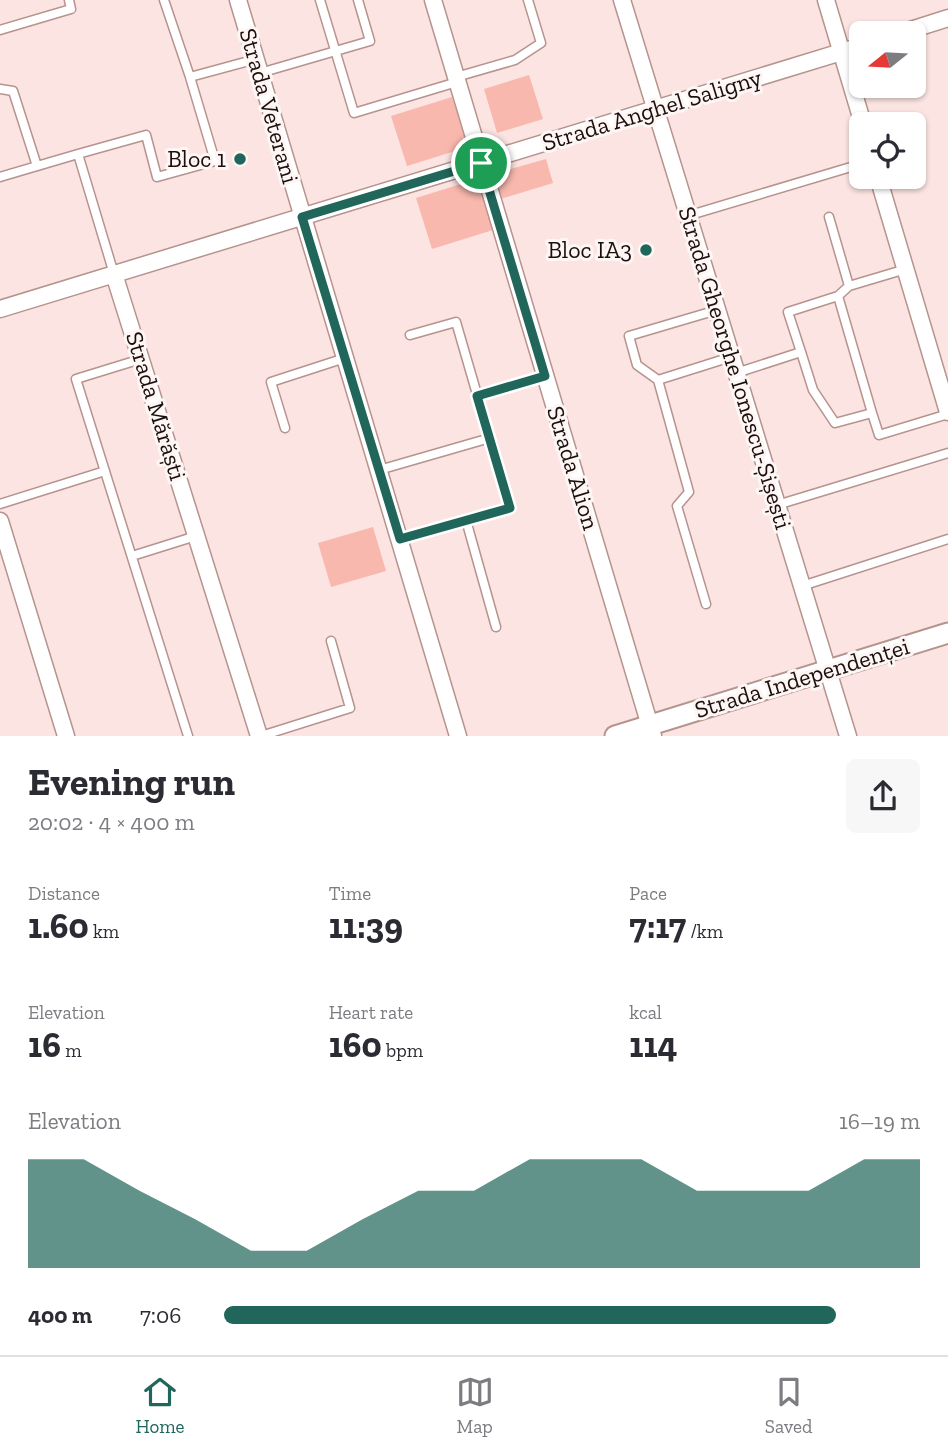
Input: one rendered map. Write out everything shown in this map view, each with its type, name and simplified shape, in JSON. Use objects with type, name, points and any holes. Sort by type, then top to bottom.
[{"type":"street","name":"Strada Veterani","points":[[238,0],[458,736]]},
{"type":"street","name":"Strada Alion","points":[[433,0],[651,730]]},
{"type":"street","name":"Strada Gheorghe Ionescu-Șișești","points":[[622,0],[848,736]]},
{"type":"street","points":[[826,0],[860,112]]},
{"type":"street","points":[[926,26],[948,19]]},
{"type":"street","name":"Strada Anghel Saligny","points":[[0,309],[849,50]]},
{"type":"street","points":[[882,189],[948,413]]},
{"type":"street","name":"Strada Mărăști","points":[[114,274],[260,736]]},
{"type":"street","points":[[0,521],[66,736]]},
{"type":"street","name":"Strada Independenței","points":[[615,736],[651,730],[948,633]]},
{"type":"lane","points":[[0,30],[71,9],[69,0]]},
{"type":"lane","points":[[0,177],[146,135],[158,177],[215,161],[164,0]]},
{"type":"lane","points":[[320,0],[354,113],[515,60],[541,43],[528,0]]},
{"type":"lane","points":[[190,77],[335,51],[370,41],[358,0]]},
{"type":"lane","points":[[0,89],[13,91],[37,166]]},
{"type":"lane","name":"Strada Mărăști","points":[[78,154],[114,274]]},
{"type":"lane","points":[[687,216],[849,168]]},
{"type":"lane","points":[[829,218],[849,286]]},
{"type":"lane","points":[[872,413],[835,423],[813,390],[788,312],[838,296],[849,286],[906,269]]},
{"type":"lane","points":[[838,296],[879,435],[948,413]]},
{"type":"lane","points":[[706,604],[677,506],[690,492],[658,380],[637,365],[629,337],[717,310]]},
{"type":"lane","points":[[400,539],[510,508],[456,322],[410,335]]},
{"type":"lane","points":[[658,380],[801,352]]},
{"type":"lane","points":[[285,428],[271,382],[345,358]]},
{"type":"lane","points":[[141,359],[76,379],[188,736]]},
{"type":"lane","points":[[477,396],[545,376]]},
{"type":"lane","points":[[379,470],[490,439]]},
{"type":"lane","points":[[777,505],[948,453]]},
{"type":"lane","points":[[0,504],[105,471]]},
{"type":"lane","points":[[466,520],[496,627]]},
{"type":"lane","points":[[132,556],[197,536]]},
{"type":"lane","points":[[802,586],[948,539]]},
{"type":"lane","points":[[260,736],[350,708],[331,641]]},
{"type":"shaded area","points":[[529,75],[543,119],[497,133],[484,89]]},
{"type":"shaded area","points":[[452,97],[468,147],[407,166],[391,116]]},
{"type":"shaded area","points":[[546,159],[553,183],[497,200],[490,175]]},
{"type":"shaded area","points":[[477,179],[493,230],[432,249],[416,198]]},
{"type":"shaded area","points":[[373,527],[386,571],[331,587],[318,543]]},
{"type":"place","name":"Bloc 1","points":[[240,159]]},
{"type":"place","name":"Bloc IA3","points":[[646,250]]},
{"type":"route","points":[[481,163],[545,376],[477,396],[510,508],[400,539],[302,217],[481,163]]}]
